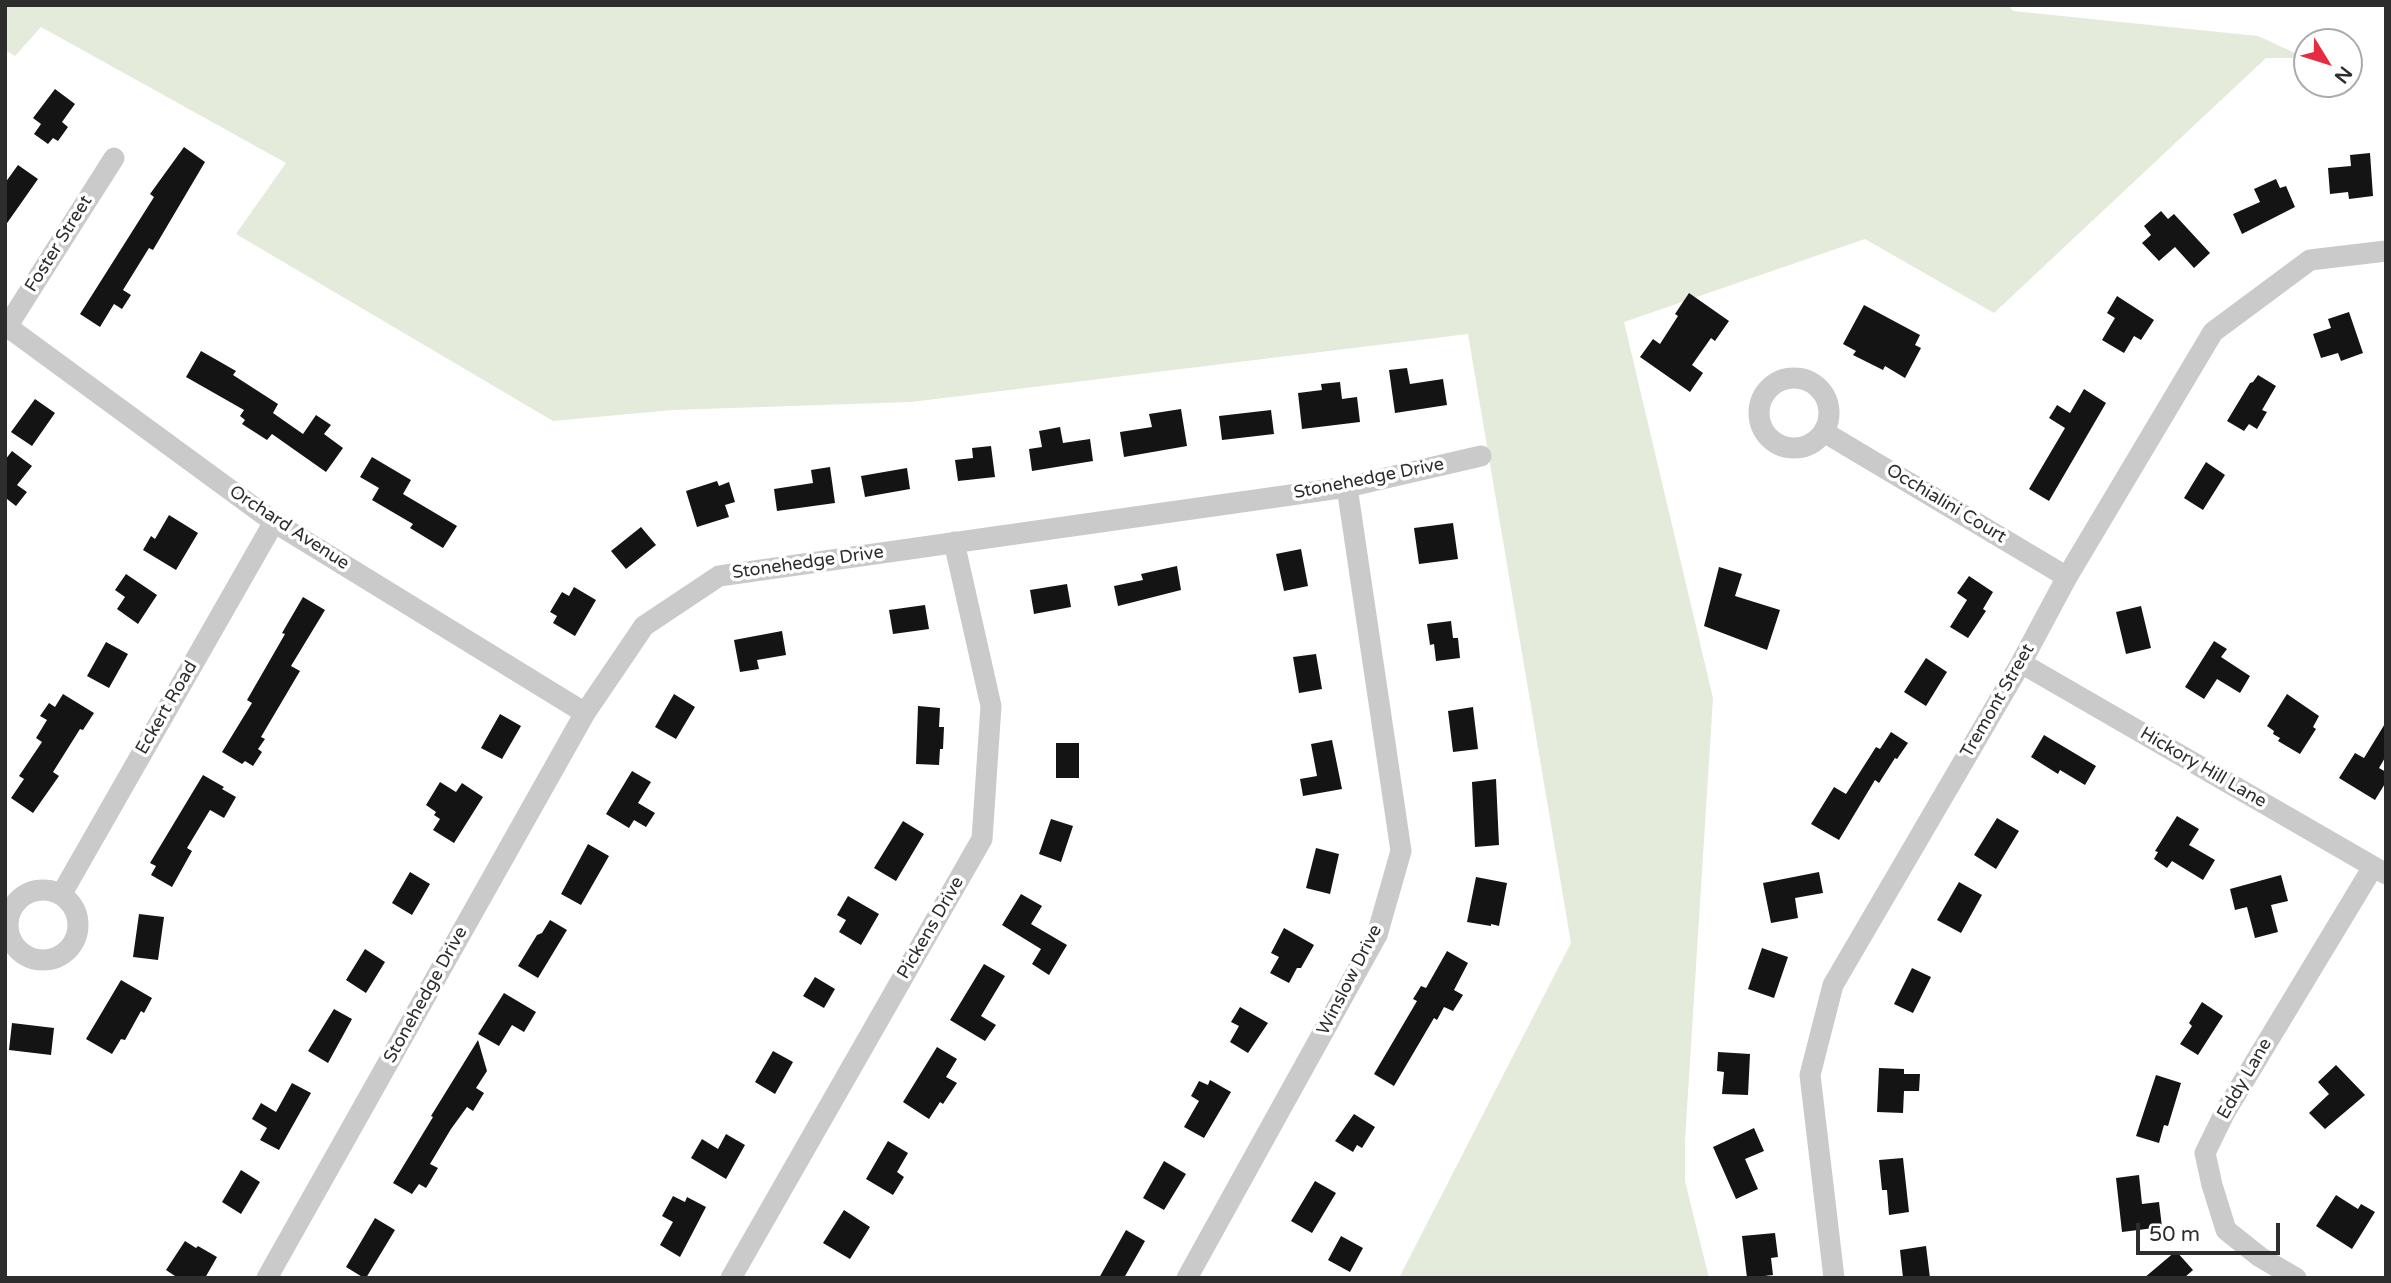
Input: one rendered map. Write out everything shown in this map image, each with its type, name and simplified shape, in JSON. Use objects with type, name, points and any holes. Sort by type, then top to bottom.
[{"type":"street","name":"Foster Street","points":[[6,327],[114,158]]},
{"type":"street","name":"Tremont Street","points":[[1835,1278],[1810,1075],[1833,985],[2021,663],[2067,577],[2213,332],[2310,260],[2386,251]]},
{"type":"street","name":"Orchard Avenue","points":[[6,327],[274,522],[585,713]]},
{"type":"street","name":"Occhialini Court","points":[[1824,432],[2067,577]]},
{"type":"street","name":"Stonehedge Drive","points":[[267,1278],[585,713],[644,626],[719,576],[1348,487],[1481,456]]},
{"type":"street","name":"Winslow Drive","points":[[1187,1278],[1377,934],[1401,851],[1348,487]]},
{"type":"street","name":"Eckert Road","points":[[61,895],[274,522]]},
{"type":"street","name":"Pickens Drive","points":[[731,1278],[982,839],[991,706],[954,542]]},
{"type":"street","name":"Hickory Hill Lane","points":[[2021,663],[2379,870]]},
{"type":"street","name":"Eddy Lane","points":[[2295,1278],[2260,1257],[2226,1230],[2205,1153],[2225,1112],[2379,870]]},
{"type":"green space","points":[[5,5],[2008,5],[2013,11],[2258,36],[2293,52],[2293,58],[2266,58],[1994,313],[1865,239],[1624,322],[1713,698],[1685,1140],[1685,1181],[1709,1278],[1399,1278],[1571,943],[1468,334],[911,402],[673,410],[553,421],[236,234],[286,163],[41,27],[15,56],[5,50]]},
{"type":"building","points":[[55,89],[75,104],[62,122],[68,127],[58,141],[53,138],[48,144],[34,134],[41,124],[33,118]]},
{"type":"building","points":[[184,147],[205,162],[153,250],[149,248],[123,290],[131,295],[122,309],[114,304],[100,327],[80,314],[154,197],[150,194]]},
{"type":"building","points":[[2370,153],[2373,196],[2349,199],[2348,192],[2330,194],[2328,168],[2351,166],[2350,155]]},
{"type":"building","points":[[18,165],[38,179],[5,226],[5,183]]},
{"type":"building","points":[[2276,179],[2280,188],[2286,186],[2295,207],[2242,234],[2233,214],[2260,202],[2254,189]]},
{"type":"building","points":[[2161,211],[2168,219],[2174,214],[2210,253],[2194,268],[2175,247],[2159,261],[2142,243],[2151,235],[2144,226]]},
{"type":"building","points":[[1689,293],[1729,321],[1715,341],[1711,338],[1692,365],[1703,373],[1690,392],[1640,357],[1653,339],[1660,344]]},
{"type":"building","points":[[2117,296],[2154,320],[2141,340],[2134,336],[2124,353],[2102,340],[2115,318],[2107,313]]},
{"type":"building","points":[[1864,305],[1920,335],[1915,345],[1921,348],[1905,378],[1885,366],[1883,370],[1853,355],[1856,351],[1843,344]]},
{"type":"building","points":[[2349,312],[2363,353],[2341,361],[2338,353],[2321,358],[2313,334],[2331,328],[2328,319]]},
{"type":"building","points":[[201,351],[236,371],[233,375],[278,404],[273,413],[303,434],[316,415],[331,425],[324,434],[343,448],[326,472],[272,434],[267,440],[242,424],[245,420],[240,416],[244,410],[186,377]]},
{"type":"building","points":[[1407,368],[1410,384],[1443,379],[1447,405],[1395,413],[1389,370]]},
{"type":"building","points":[[2258,375],[2276,386],[2262,410],[2267,412],[2257,429],[2249,424],[2244,431],[2227,421],[2250,383]]},
{"type":"building","points":[[1340,382],[1342,399],[1357,397],[1360,422],[1302,429],[1298,393],[1322,390],[1321,384]]},
{"type":"building","points":[[2084,389],[2106,403],[2049,501],[2029,489],[2065,428],[2049,418],[2057,405],[2070,413]]},
{"type":"building","points":[[35,399],[55,413],[32,446],[11,432]]},
{"type":"building","points":[[1181,409],[1187,446],[1124,457],[1120,432],[1152,427],[1149,414]]},
{"type":"building","points":[[1271,410],[1274,434],[1222,440],[1219,416]]},
{"type":"building","points":[[1060,427],[1063,443],[1090,439],[1093,461],[1032,471],[1029,449],[1042,447],[1039,431]]},
{"type":"building","points":[[991,446],[995,477],[958,481],[955,460],[973,458],[972,448]]},
{"type":"building","points":[[12,451],[32,466],[17,485],[27,492],[16,506],[7,499],[5,501],[5,460]]},
{"type":"building","points":[[372,457],[411,480],[403,494],[457,526],[443,548],[410,528],[413,524],[372,500],[379,488],[360,477]]},
{"type":"building","points":[[2206,462],[2225,475],[2203,510],[2184,498]]},
{"type":"building","points":[[830,467],[835,503],[777,511],[774,489],[813,483],[811,470]]},
{"type":"building","points":[[907,468],[910,489],[865,497],[861,476]]},
{"type":"building","points":[[717,481],[719,486],[729,482],[735,502],[725,505],[729,517],[697,527],[686,491]]},
{"type":"building","points":[[169,515],[198,533],[176,570],[143,550],[151,536],[155,539]]},
{"type":"building","points":[[1453,523],[1458,559],[1419,564],[1414,528]]},
{"type":"building","points":[[641,527],[656,545],[626,569],[611,551]]},
{"type":"building","points":[[1301,549],[1308,586],[1284,591],[1276,554]]},
{"type":"building","points":[[1177,566],[1181,590],[1118,606],[1114,586],[1143,580],[1141,574]]},
{"type":"building","points":[[1719,567],[1742,574],[1735,596],[1780,610],[1767,650],[1704,626]]},
{"type":"building","points":[[126,574],[157,595],[138,624],[117,609],[125,597],[115,590]]},
{"type":"building","points":[[1969,576],[1993,592],[1983,609],[1986,611],[1968,638],[1950,627],[1967,600],[1957,593]]},
{"type":"building","points":[[1067,584],[1071,607],[1034,614],[1030,590]]},
{"type":"building","points":[[574,587],[596,600],[575,636],[553,623],[557,616],[550,612],[562,592],[569,596]]},
{"type":"building","points":[[303,597],[325,610],[291,666],[300,671],[261,737],[265,739],[258,749],[262,752],[253,766],[245,761],[242,764],[222,752],[252,703],[247,700]]},
{"type":"building","points":[[925,605],[929,629],[893,634],[889,610]]},
{"type":"building","points":[[2141,606],[2151,648],[2126,654],[2116,612]]},
{"type":"building","points":[[1451,621],[1453,638],[1458,638],[1460,658],[1436,661],[1427,624]]},
{"type":"building","points":[[782,631],[786,655],[757,660],[759,669],[740,672],[734,640]]},
{"type":"building","points":[[2214,641],[2227,649],[2221,657],[2250,676],[2240,693],[2217,679],[2204,699],[2185,687]]},
{"type":"building","points":[[106,642],[128,654],[109,688],[87,676]]},
{"type":"building","points":[[1316,654],[1322,689],[1299,693],[1293,657]]},
{"type":"building","points":[[1926,658],[1947,672],[1926,706],[1904,692]]},
{"type":"building","points":[[63,694],[94,713],[83,730],[80,729],[53,772],[59,776],[33,813],[11,798],[24,779],[19,776],[42,742],[36,738],[47,720],[40,716],[49,703],[55,707]]},
{"type":"building","points":[[674,694],[695,707],[676,739],[655,727]]},
{"type":"building","points":[[2287,694],[2319,716],[2313,727],[2316,729],[2300,754],[2278,741],[2280,738],[2267,726]]},
{"type":"building","points":[[918,706],[940,708],[939,727],[944,727],[939,765],[916,764]]},
{"type":"building","points":[[1473,707],[1478,749],[1453,752],[1448,711]]},
{"type":"building","points":[[500,714],[521,726],[502,759],[481,748]]},
{"type":"building","points":[[2386,722],[2386,756],[2379,768],[2386,772],[2386,782],[2375,800],[2339,778],[2355,753],[2364,758]]},
{"type":"building","points":[[1891,732],[1908,743],[1879,783],[1875,780],[1839,840],[1811,824],[1834,787],[1846,794],[1876,747],[1880,749]]},
{"type":"building","points":[[2044,735],[2096,766],[2085,785],[2060,770],[2058,774],[2031,757]]},
{"type":"building","points":[[1332,740],[1342,789],[1303,796],[1300,779],[1317,776],[1311,744]]},
{"type":"building","points":[[1056,743],[1079,743],[1079,778],[1056,778]]},
{"type":"building","points":[[632,771],[651,782],[638,803],[655,813],[646,827],[634,820],[629,828],[606,814]]},
{"type":"building","points":[[203,775],[236,797],[224,818],[210,810],[187,848],[192,851],[172,887],[151,875],[156,866],[150,863]]},
{"type":"building","points":[[1496,779],[1499,845],[1475,847],[1472,782]]},
{"type":"building","points":[[440,782],[456,792],[462,783],[483,797],[454,843],[433,830],[440,819],[434,815],[436,812],[426,805]]},
{"type":"building","points":[[2177,816],[2199,829],[2189,845],[2215,860],[2203,880],[2172,861],[2167,868],[2154,859],[2158,852],[2155,851]]},
{"type":"building","points":[[1997,818],[2019,831],[1996,869],[1974,855]]},
{"type":"building","points":[[1051,819],[1073,826],[1061,862],[1039,854]]},
{"type":"building","points":[[903,821],[924,834],[896,881],[874,868]]},
{"type":"building","points":[[588,844],[609,856],[581,905],[561,894]]},
{"type":"building","points":[[1316,848],[1339,854],[1330,894],[1306,888]]},
{"type":"building","points":[[410,872],[430,884],[412,915],[392,903]]},
{"type":"building","points":[[1819,872],[1823,893],[1795,898],[1798,918],[1771,923],[1763,883]]},
{"type":"building","points":[[2281,875],[2288,901],[2271,905],[2278,932],[2255,938],[2247,907],[2235,910],[2230,889]]},
{"type":"building","points":[[1476,877],[1507,883],[1499,926],[1467,922]]},
{"type":"building","points":[[1959,882],[1982,895],[1961,933],[1937,920]]},
{"type":"building","points":[[1021,894],[1042,906],[1031,924],[1067,945],[1049,975],[1032,964],[1041,949],[1002,925]]},
{"type":"building","points":[[848,896],[879,914],[861,945],[839,932],[846,920],[837,915]]},
{"type":"building","points":[[139,914],[164,917],[158,960],[133,957]]},
{"type":"building","points":[[550,920],[567,930],[538,978],[518,966],[537,935],[542,933]]},
{"type":"building","points":[[1284,928],[1314,945],[1289,983],[1270,973],[1279,957],[1271,953]]},
{"type":"building","points":[[1762,948],[1788,957],[1774,998],[1748,989]]},
{"type":"building","points":[[365,949],[385,962],[366,993],[346,980]]},
{"type":"building","points":[[1447,951],[1468,963],[1454,990],[1463,995],[1453,1011],[1444,1007],[1437,1020],[1434,1018],[1394,1086],[1374,1074],[1417,1001],[1413,999],[1421,986],[1426,988]]},
{"type":"building","points":[[984,964],[1005,976],[981,1016],[996,1025],[985,1041],[950,1020]]},
{"type":"building","points":[[1912,968],[1931,977],[1913,1013],[1894,1004]]},
{"type":"building","points":[[815,977],[835,989],[824,1008],[803,996]]},
{"type":"building","points":[[121,980],[152,998],[144,1013],[141,1011],[125,1040],[121,1039],[112,1054],[86,1039]]},
{"type":"building","points":[[504,993],[536,1012],[524,1032],[512,1025],[499,1046],[478,1034]]},
{"type":"building","points":[[2202,1002],[2223,1016],[2198,1055],[2180,1044],[2192,1026],[2189,1023]]},
{"type":"building","points":[[1240,1007],[1268,1023],[1248,1053],[1230,1042],[1239,1026],[1231,1022]]},
{"type":"building","points":[[334,1009],[352,1019],[328,1063],[308,1051]]},
{"type":"building","points":[[12,1023],[54,1028],[51,1055],[9,1050]]},
{"type":"building","points":[[478,1040],[487,1071],[476,1088],[484,1093],[473,1111],[467,1107],[451,1129],[430,1164],[438,1168],[426,1188],[419,1184],[412,1194],[393,1183]]},
{"type":"building","points":[[937,1047],[957,1059],[946,1077],[957,1083],[929,1119],[903,1102]]},
{"type":"building","points":[[773,1051],[793,1062],[775,1094],[755,1082]]},
{"type":"building","points":[[1718,1052],[1750,1054],[1748,1095],[1722,1094],[1724,1072],[1717,1071]]},
{"type":"building","points":[[2336,1065],[2365,1095],[2325,1129],[2309,1113],[2329,1094],[2318,1082]]},
{"type":"building","points":[[1879,1068],[1904,1069],[1904,1074],[1920,1074],[1919,1091],[1904,1091],[1903,1113],[1877,1112]]},
{"type":"building","points":[[2156,1075],[2181,1083],[2168,1126],[2164,1125],[2159,1143],[2136,1136]]},
{"type":"building","points":[[1210,1080],[1231,1092],[1204,1138],[1184,1127],[1199,1101],[1191,1096],[1199,1081],[1208,1085]]},
{"type":"building","points":[[292,1083],[311,1093],[279,1150],[260,1140],[267,1128],[252,1119],[261,1103],[276,1112]]},
{"type":"building","points":[[1354,1114],[1375,1127],[1362,1148],[1357,1145],[1353,1152],[1335,1141]]},
{"type":"building","points":[[1754,1128],[1764,1151],[1745,1159],[1758,1189],[1736,1199],[1713,1147]]},
{"type":"building","points":[[726,1134],[745,1145],[726,1179],[691,1158],[702,1139],[718,1149]]},
{"type":"building","points":[[888,1141],[908,1153],[897,1172],[904,1177],[893,1195],[866,1179]]},
{"type":"building","points":[[1903,1158],[1909,1212],[1889,1215],[1887,1190],[1882,1190],[1879,1160]]},
{"type":"building","points":[[1164,1161],[1186,1174],[1164,1210],[1143,1198]]},
{"type":"building","points":[[241,1170],[260,1182],[241,1214],[222,1202]]},
{"type":"building","points":[[2139,1175],[2142,1204],[2159,1202],[2162,1227],[2122,1232],[2116,1178]]},
{"type":"building","points":[[1315,1181],[1336,1193],[1312,1233],[1291,1221]]},
{"type":"building","points":[[2336,1195],[2358,1209],[2361,1204],[2375,1212],[2352,1249],[2316,1226]]},
{"type":"building","points":[[673,1196],[685,1202],[687,1197],[706,1207],[680,1257],[660,1245],[673,1222],[662,1216]]},
{"type":"building","points":[[844,1210],[870,1227],[850,1259],[823,1243]]},
{"type":"building","points":[[375,1218],[395,1230],[364,1278],[346,1267]]},
{"type":"building","points":[[1126,1230],[1145,1241],[1124,1278],[1099,1278]]},
{"type":"building","points":[[1775,1233],[1778,1257],[1771,1258],[1773,1275],[1747,1278],[1742,1236]]},
{"type":"building","points":[[1341,1236],[1363,1248],[1350,1272],[1328,1260]]},
{"type":"building","points":[[185,1241],[217,1257],[205,1278],[178,1278],[166,1270]]},
{"type":"building","points":[[1926,1246],[1930,1278],[1903,1278],[1900,1250]]},
{"type":"building","points":[[2176,1251],[2193,1270],[2184,1278],[2144,1278]]}]
